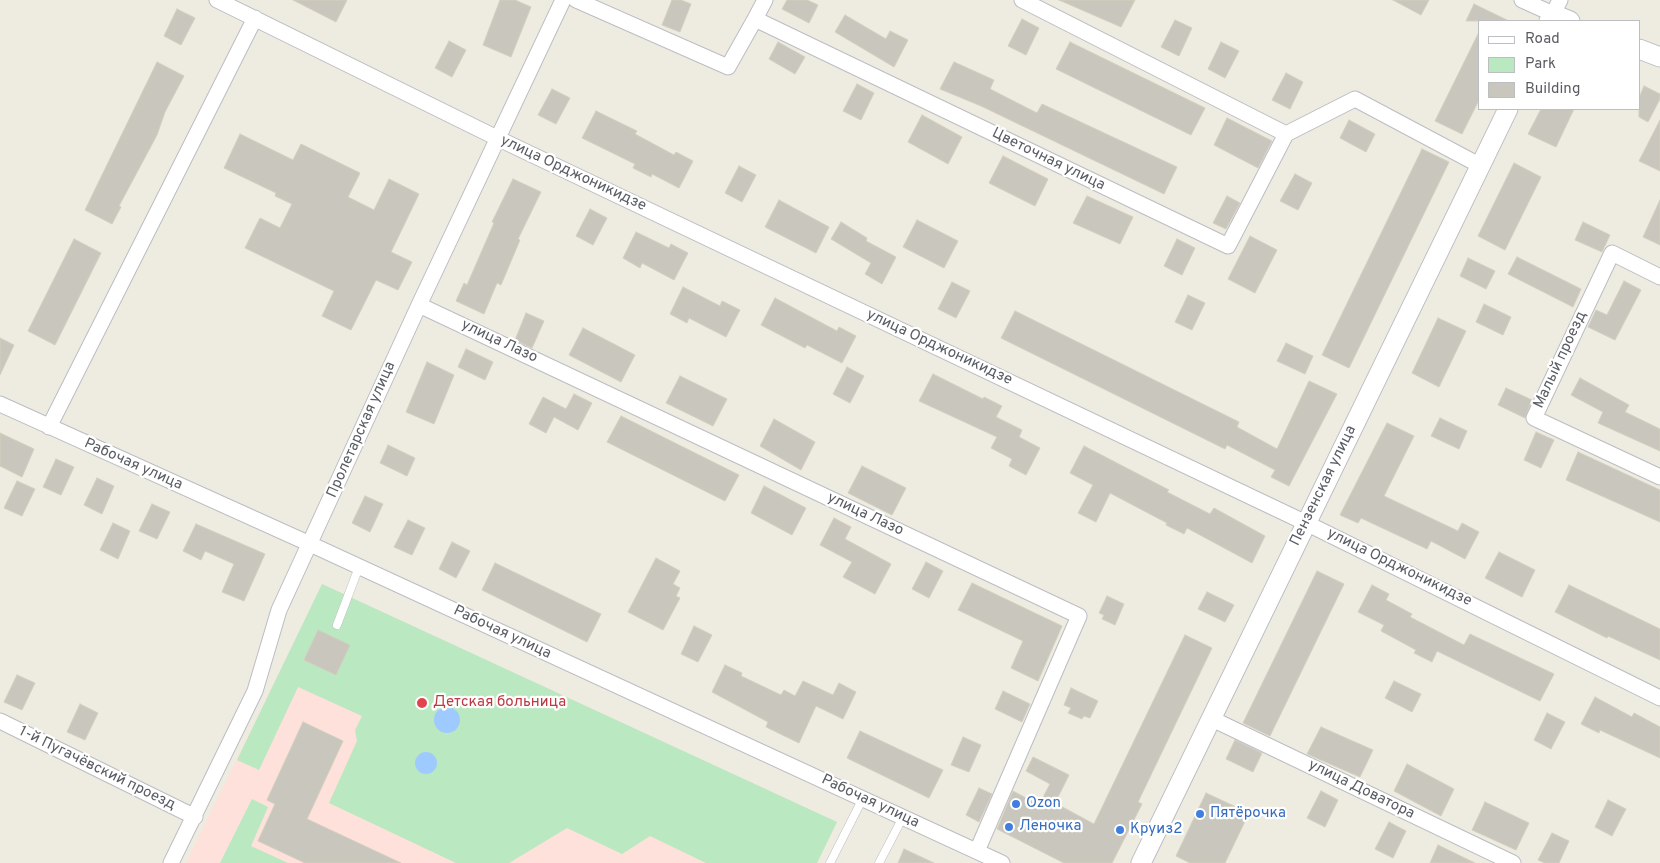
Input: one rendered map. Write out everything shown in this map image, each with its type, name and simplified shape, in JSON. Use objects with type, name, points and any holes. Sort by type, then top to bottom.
[{"type":"street","name":"улица Орджоникидзе","points":[[217,0],[498,138],[1306,523],[1660,698]]},
{"type":"street","name":"Пролетарская улица","points":[[171,863],[255,691],[279,610],[419,305],[563,0]]},
{"type":"street","points":[[576,0],[728,67],[765,0]]},
{"type":"street","points":[[1022,0],[1286,134],[1354,99],[1481,166]]},
{"type":"street","points":[[1522,0],[1554,12],[1568,20]]},
{"type":"street","points":[[50,427],[255,18]]},
{"type":"street","name":"Цветочная улица","points":[[755,19],[1228,246],[1286,134]]},
{"type":"street","points":[[1640,49],[1660,57]]},
{"type":"street","name":"Пензенская улица","points":[[1141,863],[1508,110]]},
{"type":"street","name":"Малый проезд","points":[[1660,277],[1612,253],[1534,418],[1660,477]]},
{"type":"street","name":"улица Лазо","points":[[419,305],[1079,616],[977,851]]},
{"type":"street","name":"Рабочая улица","points":[[0,404],[310,544],[1002,863]]},
{"type":"street","name":"улица Доватора","points":[[1210,718],[1513,863]]},
{"type":"street","name":"1-й Пугачёвский проезд","points":[[0,721],[195,817]]},
{"type":"lane","points":[[337,625],[359,567]]},
{"type":"lane","points":[[830,863],[863,798]]},
{"type":"lane","points":[[880,863],[903,817]]},
{"type":"shaded area","name":"Детская больница","points":[[322,584],[837,822],[817,863],[186,863]]},
{"type":"green space","name":"Детская больница","points":[[322,584],[837,822],[817,863],[706,863],[650,836],[622,854],[567,828],[509,863],[456,863],[329,803],[357,741],[355,730],[362,716],[298,687],[259,770],[237,760]]},
{"type":"green space","points":[[252,799],[268,807],[251,846],[288,863],[220,863]]},
{"type":"water","points":[[447,707],[456,711],[460,720],[456,729],[447,733],[438,729],[434,720],[438,711]]},
{"type":"water","points":[[426,752],[434,755],[437,763],[434,771],[426,774],[418,771],[415,763],[418,755]]},
{"type":"building","points":[[293,0],[347,0],[336,22]]},
{"type":"building","points":[[500,0],[515,0],[531,7],[511,57],[483,45]]},
{"type":"building","points":[[672,0],[681,0],[691,4],[680,32],[662,25]]},
{"type":"building","points":[[787,0],[807,0],[818,5],[809,23],[782,9]]},
{"type":"building","points":[[1059,0],[1135,0],[1121,27]]},
{"type":"building","points":[[1393,0],[1429,0],[1421,15]]},
{"type":"building","points":[[1474,4],[1507,20],[1478,20],[1466,21]]},
{"type":"building","points":[[177,9],[195,18],[181,45],[164,36]]},
{"type":"building","points":[[845,15],[886,39],[890,31],[908,40],[894,67],[835,32]]},
{"type":"building","points":[[1022,19],[1039,28],[1026,55],[1008,46]]},
{"type":"building","points":[[1175,20],[1192,28],[1179,56],[1161,47]]},
{"type":"building","points":[[1478,34],[1478,102],[1462,134],[1435,121]]},
{"type":"building","points":[[449,41],[466,50],[452,77],[435,68]]},
{"type":"building","points":[[778,42],[805,57],[795,74],[769,59]]},
{"type":"building","points":[[1070,42],[1205,108],[1191,135],[1056,69]]},
{"type":"building","points":[[1221,42],[1239,51],[1225,78],[1208,69]]},
{"type":"building","points":[[157,62],[184,76],[165,112],[157,135],[119,206],[121,207],[112,224],[85,210]]},
{"type":"building","points":[[954,62],[994,80],[990,89],[1037,113],[1042,104],[1177,167],[1164,194],[981,106],[940,89]]},
{"type":"building","points":[[1286,73],[1303,82],[1290,109],[1272,100]]},
{"type":"building","points":[[857,84],[874,93],[861,120],[843,111]]},
{"type":"building","points":[[1644,86],[1660,94],[1660,99],[1648,122],[1639,117],[1640,96]]},
{"type":"building","points":[[552,89],[570,98],[556,124],[538,115]]},
{"type":"building","points":[[1540,110],[1574,110],[1556,147],[1528,134]]},
{"type":"building","points":[[596,111],[637,131],[635,134],[674,155],[676,152],[693,161],[679,188],[652,174],[651,177],[633,168],[635,164],[582,138]]},
{"type":"building","points":[[922,115],[962,137],[948,164],[908,142]]},
{"type":"building","points":[[1227,118],[1272,141],[1258,168],[1214,145]]},
{"type":"building","points":[[1349,120],[1375,134],[1366,152],[1340,138]]},
{"type":"building","points":[[1660,120],[1660,171],[1639,161]]},
{"type":"building","points":[[240,134],[293,160],[301,144],[360,173],[348,197],[374,210],[389,179],[419,194],[391,252],[412,262],[398,290],[376,280],[351,330],[322,316],[334,291],[245,248],[260,218],[280,228],[292,204],[275,196],[276,193],[224,168]]},
{"type":"building","points":[[1422,149],[1449,162],[1349,368],[1322,355]]},
{"type":"building","points":[[1003,156],[1048,179],[1035,206],[989,183]]},
{"type":"building","points":[[1514,163],[1541,177],[1505,250],[1478,236]]},
{"type":"building","points":[[739,166],[756,175],[742,202],[725,193]]},
{"type":"building","points":[[1295,174],[1312,183],[1298,210],[1280,201]]},
{"type":"building","points":[[513,179],[541,192],[518,239],[520,240],[501,285],[497,283],[484,314],[456,301],[464,283],[467,285],[494,223],[492,222]]},
{"type":"building","points":[[1087,196],[1133,217],[1120,244],[1073,223]]},
{"type":"building","points":[[1227,196],[1240,203],[1226,229],[1213,223]]},
{"type":"building","points":[[779,200],[829,227],[816,253],[765,227]]},
{"type":"building","points":[[1660,200],[1660,245],[1643,237]]},
{"type":"building","points":[[590,209],[607,218],[593,245],[576,236]]},
{"type":"building","points":[[917,220],[958,241],[944,268],[903,247]]},
{"type":"building","points":[[841,222],[867,238],[866,241],[896,257],[882,284],[865,274],[871,263],[831,239]]},
{"type":"building","points":[[1583,222],[1610,235],[1602,252],[1575,240]]},
{"type":"building","points":[[636,232],[669,248],[671,244],[688,253],[674,280],[642,263],[640,268],[623,258]]},
{"type":"building","points":[[1250,236],[1277,250],[1255,293],[1228,279]]},
{"type":"building","points":[[74,239],[101,253],[55,345],[28,331]]},
{"type":"building","points":[[1177,239],[1195,248],[1182,275],[1164,266]]},
{"type":"building","points":[[1517,257],[1581,289],[1573,307],[1508,274]]},
{"type":"building","points":[[1468,258],[1495,271],[1486,289],[1460,276]]},
{"type":"building","points":[[1624,281],[1641,290],[1615,340],[1588,327],[1596,310],[1607,315]]},
{"type":"building","points":[[952,282],[970,291],[956,318],[938,309]]},
{"type":"building","points":[[683,287],[720,306],[722,301],[740,310],[726,337],[689,318],[687,323],[670,314]]},
{"type":"building","points":[[1188,295],[1205,303],[1192,330],[1175,322]]},
{"type":"building","points":[[775,298],[837,331],[839,327],[856,336],[842,363],[807,345],[805,348],[761,325]]},
{"type":"building","points":[[1484,304],[1511,317],[1503,335],[1476,322]]},
{"type":"building","points":[[1015,311],[1239,422],[1237,427],[1277,449],[1309,381],[1337,394],[1289,486],[1271,477],[1275,470],[1227,445],[1225,449],[1001,338]]},
{"type":"building","points":[[526,313],[544,321],[532,348],[515,340]]},
{"type":"building","points":[[1438,318],[1466,331],[1439,387],[1412,373]]},
{"type":"building","points":[[583,328],[635,355],[621,382],[569,355]]},
{"type":"building","points":[[0,338],[14,345],[0,375]]},
{"type":"building","points":[[1286,343],[1313,356],[1305,374],[1277,361]]},
{"type":"building","points":[[466,349],[493,362],[485,380],[458,367]]},
{"type":"building","points":[[427,362],[454,375],[434,424],[406,412]]},
{"type":"building","points":[[847,367],[864,376],[850,403],[833,394]]},
{"type":"building","points":[[933,374],[983,399],[984,397],[1002,406],[996,417],[1022,430],[1019,437],[1040,448],[1026,475],[1009,466],[1012,459],[991,448],[997,437],[919,401]]},
{"type":"building","points":[[680,376],[727,399],[713,426],[666,403]]},
{"type":"building","points":[[1580,378],[1629,405],[1625,412],[1660,429],[1660,451],[1598,423],[1603,412],[1571,395]]},
{"type":"building","points":[[1506,388],[1532,400],[1525,418],[1498,405]]},
{"type":"building","points":[[574,394],[592,403],[578,430],[554,417],[546,433],[529,424],[543,397],[566,409]]},
{"type":"building","points":[[621,416],[739,475],[725,501],[607,442]]},
{"type":"building","points":[[1440,418],[1467,431],[1459,449],[1431,436]]},
{"type":"building","points":[[774,419],[815,442],[801,470],[760,446]]},
{"type":"building","points":[[1387,423],[1414,436],[1384,496],[1458,531],[1462,523],[1479,532],[1465,559],[1431,541],[1427,549],[1361,518],[1358,523],[1340,515]]},
{"type":"building","points":[[1536,432],[1554,440],[1541,468],[1524,460]]},
{"type":"building","points":[[0,433],[34,449],[22,477],[0,466]]},
{"type":"building","points":[[388,445],[415,458],[407,476],[380,463]]},
{"type":"building","points":[[1084,446],[1169,490],[1167,492],[1210,514],[1214,508],[1265,536],[1252,563],[1187,528],[1184,534],[1110,493],[1096,522],[1078,513],[1093,485],[1070,473]]},
{"type":"building","points":[[1578,452],[1660,490],[1660,522],[1566,480]]},
{"type":"building","points":[[56,459],[74,467],[61,495],[43,487]]},
{"type":"building","points":[[862,466],[906,488],[892,515],[848,493]]},
{"type":"building","points":[[97,478],[114,486],[102,514],[84,505]]},
{"type":"building","points":[[17,481],[35,489],[22,516],[4,508]]},
{"type":"building","points":[[764,486],[806,508],[792,535],[751,513]]},
{"type":"building","points":[[365,496],[383,504],[370,532],[352,523]]},
{"type":"building","points":[[152,504],[170,512],[157,539],[139,531]]},
{"type":"building","points":[[834,518],[851,527],[845,539],[891,564],[875,594],[843,577],[852,562],[820,545]]},
{"type":"building","points":[[408,520],[425,528],[412,555],[394,547]]},
{"type":"building","points":[[113,523],[130,531],[118,559],[100,550]]},
{"type":"building","points":[[196,524],[265,554],[244,601],[222,592],[234,564],[205,551],[201,560],[183,551]]},
{"type":"building","points":[[452,542],[470,551],[456,578],[439,569]]},
{"type":"building","points":[[1499,552],[1535,570],[1522,597],[1485,578]]},
{"type":"building","points":[[656,558],[680,571],[673,584],[680,588],[676,596],[680,598],[663,630],[628,612]]},
{"type":"building","points":[[926,562],[943,571],[929,598],[912,589]]},
{"type":"building","points":[[495,563],[601,614],[587,642],[482,590]]},
{"type":"building","points":[[1317,571],[1344,584],[1270,736],[1243,723]]},
{"type":"building","points":[[972,583],[1062,626],[1038,681],[1011,668],[1023,641],[958,610]]},
{"type":"building","points":[[1372,585],[1389,594],[1386,600],[1412,614],[1410,617],[1464,645],[1470,634],[1554,674],[1540,701],[1437,651],[1432,662],[1414,653],[1416,650],[1381,631],[1384,625],[1358,612]]},
{"type":"building","points":[[1569,585],[1660,629],[1660,660],[1608,636],[1607,638],[1555,612]]},
{"type":"building","points":[[1207,592],[1234,605],[1225,622],[1198,609]]},
{"type":"building","points":[[1107,596],[1124,604],[1115,625],[1102,619],[1104,615],[1099,613]]},
{"type":"building","points":[[694,626],[712,635],[698,662],[681,654]]},
{"type":"building","points":[[318,630],[350,645],[336,675],[304,660]]},
{"type":"building","points":[[1185,635],[1212,648],[1138,802],[1142,804],[1112,863],[1064,863],[997,829],[1013,791],[1039,805],[1050,784],[1026,771],[1033,757],[1069,775],[1055,803],[1094,824]]},
{"type":"building","points":[[725,665],[742,673],[741,676],[781,695],[784,690],[795,696],[803,681],[833,695],[839,683],[856,692],[843,719],[816,706],[799,743],[766,727],[768,722],[712,692]]},
{"type":"building","points":[[17,675],[35,683],[22,710],[4,702]]},
{"type":"building","points":[[1394,681],[1421,694],[1412,712],[1385,698]]},
{"type":"building","points":[[1071,688],[1098,701],[1090,718],[1084,716],[1082,719],[1068,713],[1071,708],[1064,705]]},
{"type":"building","points":[[1003,691],[1030,704],[1022,722],[995,709]]},
{"type":"building","points":[[1595,697],[1632,717],[1634,713],[1660,727],[1660,758],[1600,730],[1599,733],[1581,724]]},
{"type":"building","points":[[80,704],[98,713],[85,740],[67,732]]},
{"type":"building","points":[[1547,713],[1565,722],[1551,749],[1534,740]]},
{"type":"building","points":[[303,722],[343,741],[307,819],[401,863],[305,863],[258,841],[275,804],[267,800]]},
{"type":"building","points":[[1321,727],[1373,750],[1360,777],[1307,754]]},
{"type":"building","points":[[860,731],[943,770],[929,798],[847,758]]},
{"type":"building","points":[[963,737],[981,745],[969,772],[951,765]]},
{"type":"building","points":[[1235,740],[1262,753],[1253,772],[1226,759]]},
{"type":"building","points":[[1407,764],[1454,789],[1441,816],[1394,791]]},
{"type":"building","points":[[979,788],[992,794],[979,822],[966,815]]},
{"type":"building","points":[[1321,791],[1338,800],[1325,827],[1307,818]]},
{"type":"building","points":[[1206,793],[1249,813],[1225,863],[1190,863],[1176,856]]},
{"type":"building","points":[[1608,800],[1626,809],[1612,836],[1595,827]]},
{"type":"building","points":[[1485,802],[1529,823],[1516,850],[1472,830]]},
{"type":"building","points":[[1389,822],[1406,831],[1393,858],[1375,849]]},
{"type":"building","points":[[1552,833],[1569,841],[1559,863],[1545,863],[1538,860]]},
{"type":"building","points":[[1438,845],[1475,863],[1430,863]]},
{"type":"building","points":[[904,849],[934,863],[898,863]]},
{"type":"place","name":"Детская больница","points":[[422,703]]},
{"type":"place","name":"Ozon","points":[[1016,804]]},
{"type":"place","name":"Пятёрочка","points":[[1200,814]]},
{"type":"place","name":"Леночка","points":[[1009,827]]},
{"type":"place","name":"Круиз2","points":[[1120,830]]}]
